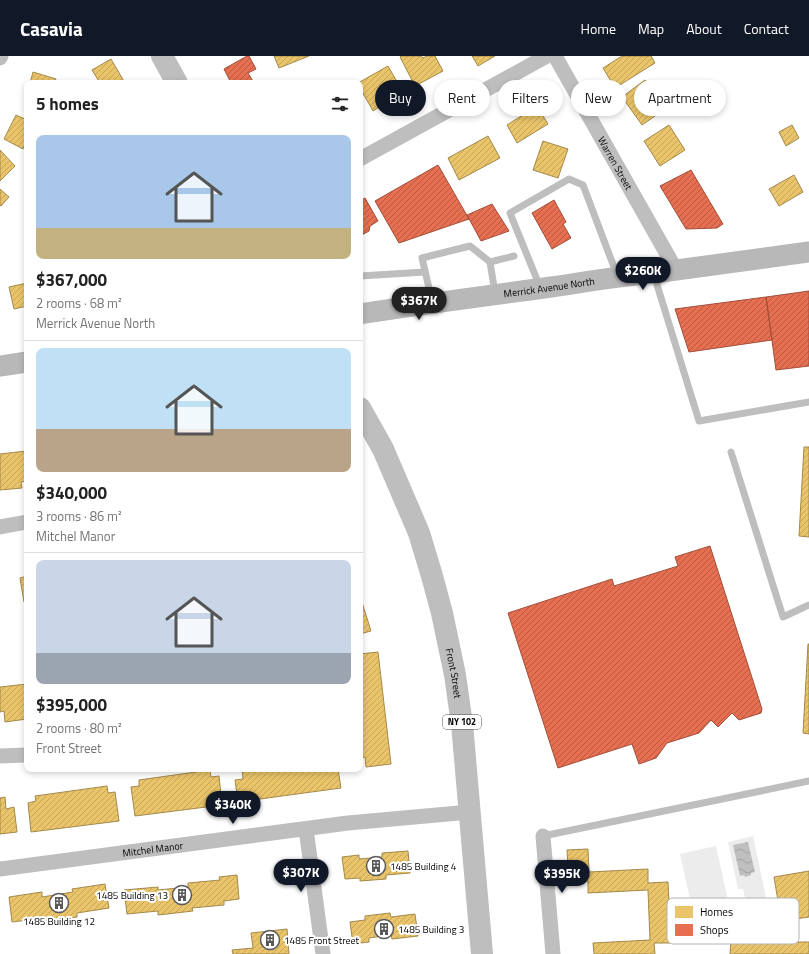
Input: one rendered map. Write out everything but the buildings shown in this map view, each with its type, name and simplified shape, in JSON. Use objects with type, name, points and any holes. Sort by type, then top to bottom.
[{"type":"main road","points":[[164,57],[176,80]]},
{"type":"main road","name":"Merrick Avenue North","points":[[363,314],[618,277],[809,252]]},
{"type":"main road","points":[[0,366],[24,362]]},
{"type":"main road","name":"Front Street","points":[[363,413],[383,449],[419,533],[442,614],[455,675],[462,724],[482,954]]},
{"type":"street","points":[[363,157],[547,56]]},
{"type":"street","name":"Warren Street","points":[[555,56],[676,270]]},
{"type":"street","points":[[0,527],[24,523]]},
{"type":"street","points":[[0,756],[24,755]]},
{"type":"street","name":"Mitchel Manor","points":[[0,869],[348,823],[470,812]]},
{"type":"street","points":[[306,829],[323,954]]},
{"type":"street","points":[[543,836],[553,954]]},
{"type":"lane","points":[[541,288],[510,212],[568,179],[583,185],[618,277]]},
{"type":"lane","points":[[432,303],[422,258],[470,246],[490,262],[495,294]]},
{"type":"lane","points":[[490,262],[514,256]]},
{"type":"lane","points":[[363,276],[425,272]]},
{"type":"lane","points":[[654,273],[699,421],[809,402]]},
{"type":"lane","points":[[731,452],[783,616],[809,605]]},
{"type":"lane","points":[[543,836],[809,781]]},
{"type":"shaded area","points":[[753,836],[766,898],[745,898],[743,889],[738,889],[728,842]]},
{"type":"shaded area","points":[[716,846],[727,898],[690,898],[680,854]]},
{"type":"water","points":[[748,842],[755,872],[745,877],[744,875],[740,876],[733,845]]},
{"type":"place","name":"1485 Building 4","points":[[376,866]]},
{"type":"place","name":"1485 Building 13","points":[[182,895]]},
{"type":"place","name":"1485 Building 12","points":[[59,903]]},
{"type":"place","name":"1485 Building 3","points":[[384,929]]},
{"type":"place","name":"1485 Front Street","points":[[270,940]]}]
